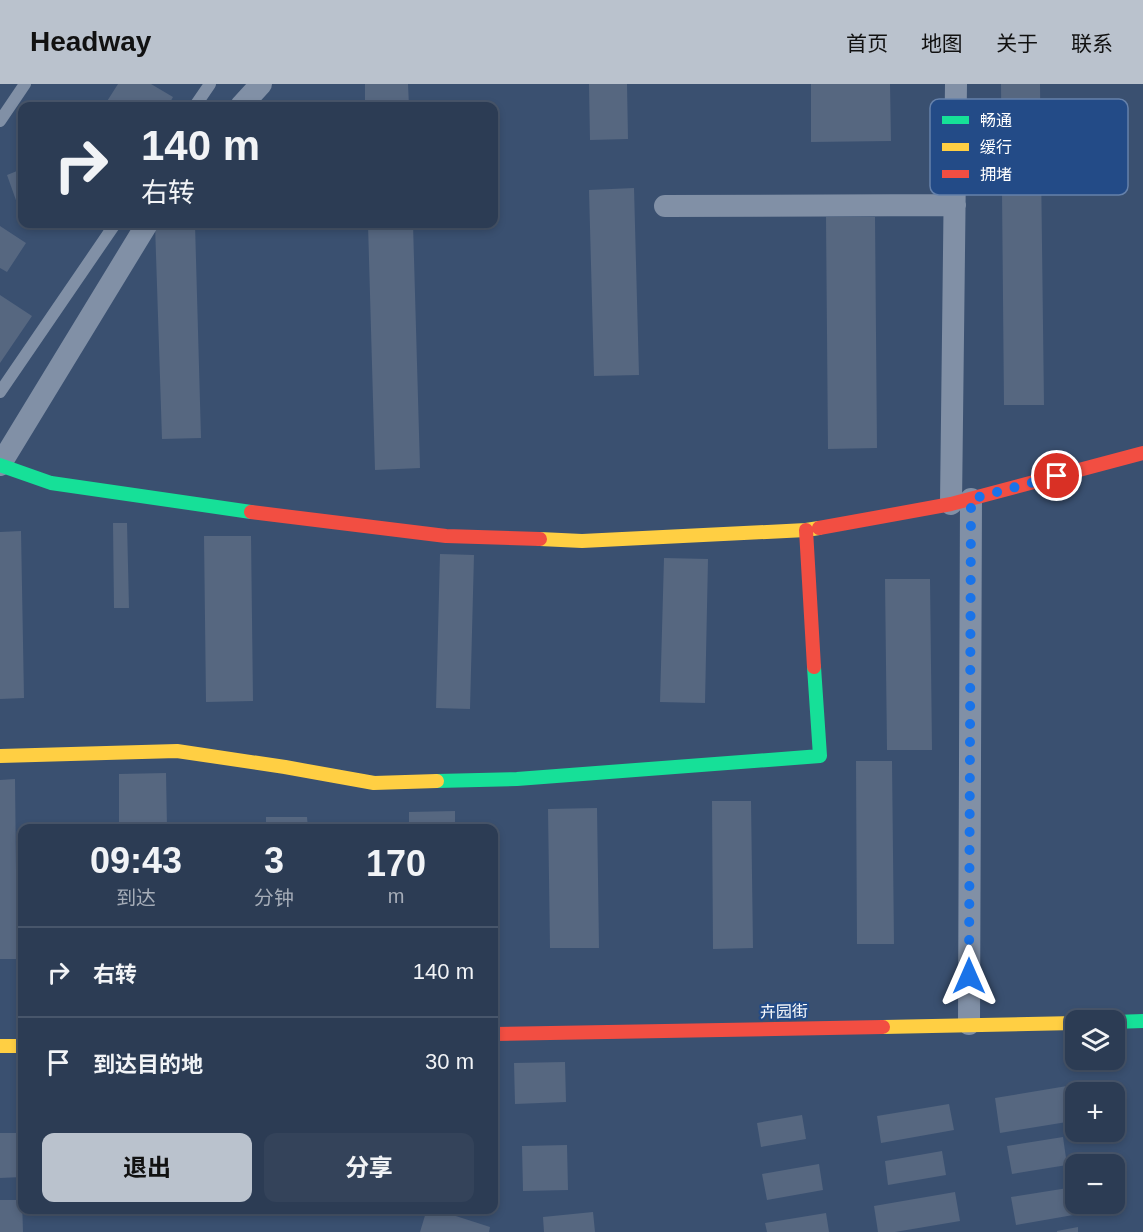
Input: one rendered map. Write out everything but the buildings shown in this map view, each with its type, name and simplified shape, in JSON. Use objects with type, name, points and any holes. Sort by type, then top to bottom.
[{"type":"street","points":[[244,102],[261,84]]},
{"type":"street","points":[[956,84],[956,99]]},
{"type":"street","points":[[955,195],[969,1024]]},
{"type":"street","points":[[665,206],[955,205]]},
{"type":"street","points":[[145,228],[0,465],[51,483],[233,510],[446,536],[582,541],[806,530],[961,502],[1143,453]]},
{"type":"street","points":[[0,756],[177,751],[285,766],[374,783],[518,779],[820,756],[806,530]]},
{"type":"street","points":[[1125,1022],[1143,1022]]},
{"type":"street","name":"卉园街","points":[[498,1034],[1065,1023]]},
{"type":"street","points":[[0,1046],[18,1046]]},
{"type":"lane","points":[[0,121],[25,84]]},
{"type":"lane","points":[[198,102],[210,84]]},
{"type":"lane","points":[[0,392],[112,228]]},
{"type":"traffic: fast","points":[[0,465],[51,483],[251,512]]},
{"type":"traffic: fast","points":[[437,781],[517,779],[820,756],[814,667]]},
{"type":"traffic: fast","points":[[1125,1022],[1143,1021]]},
{"type":"traffic: slow","points":[[540,539],[582,541],[819,528]]},
{"type":"traffic: slow","points":[[0,756],[177,751],[374,783],[437,781]]},
{"type":"traffic: slow","points":[[883,1027],[1065,1023]]},
{"type":"traffic: slow","points":[[0,1046],[18,1046]]},
{"type":"traffic: jam","points":[[819,528],[951,504],[1143,453]]},
{"type":"traffic: jam","points":[[251,512],[446,536],[540,539]]},
{"type":"traffic: jam","points":[[806,530],[814,667]]},
{"type":"traffic: jam","points":[[498,1034],[883,1027]]},
{"type":"route","points":[[969,976],[971,499],[1057,476]]}]
